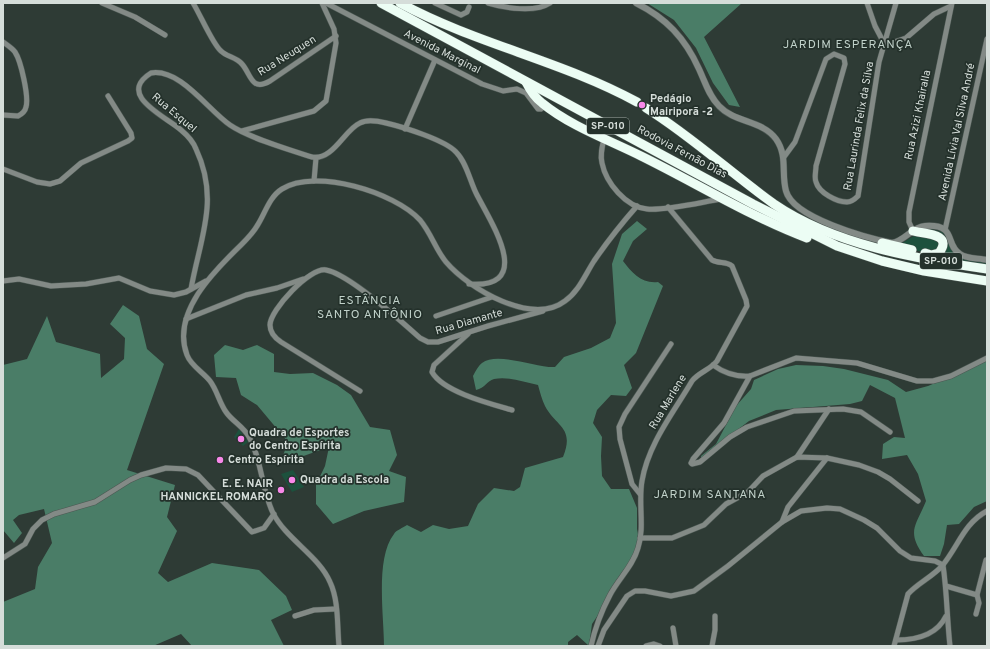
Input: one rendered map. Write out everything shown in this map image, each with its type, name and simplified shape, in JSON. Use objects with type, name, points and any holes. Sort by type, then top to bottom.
[{"type":"highway","name":"Rodovia Fernão Dias","points":[[381,3],[790,224],[837,246],[882,261],[924,271],[987,281]]},
{"type":"highway","points":[[400,3],[456,30],[594,80],[637,102]]},
{"type":"highway","points":[[526,82],[533,94],[546,106],[604,139],[802,236],[827,245],[837,246]]},
{"type":"highway","name":"Rodovia Fernão Dias","points":[[646,108],[683,132],[775,204],[805,222],[831,233],[896,253],[987,269]]},
{"type":"highway","points":[[831,233],[836,231],[931,255],[939,254],[943,246],[937,236],[913,231]]},
{"type":"street","points":[[102,3],[135,17],[165,35]]},
{"type":"street","name":"Rua Neuquen","points":[[193,3],[218,48],[242,63],[251,79],[257,84],[261,85],[270,81],[336,36]]},
{"type":"street","points":[[242,131],[314,111],[323,105],[328,97],[331,68],[336,49],[336,36],[322,3]]},
{"type":"street","name":"Avenida Marginal","points":[[326,3],[492,88],[503,91],[517,89],[526,93],[538,109],[546,106]]},
{"type":"street","points":[[435,3],[461,15],[465,14],[469,7]]},
{"type":"street","points":[[488,3],[530,9],[537,9],[550,3]]},
{"type":"street","points":[[636,3],[664,20],[680,36],[694,59],[709,92],[720,107],[731,115],[766,129],[775,138],[784,157],[786,193],[795,204],[811,215],[855,232],[892,243],[898,242],[919,227],[927,226],[945,230],[949,234],[956,250],[960,255],[987,260]]},
{"type":"street","points":[[867,3],[875,26],[885,45],[906,38],[934,14],[952,4]]},
{"type":"street","name":"Rua Laurinda Felix da Silva","points":[[784,157],[795,142],[826,58],[834,54],[839,55],[844,58],[845,64],[816,166],[815,181],[819,188],[827,195],[846,202],[852,201],[858,196],[879,62],[896,3]]},
{"type":"street","name":"Rua Azizi Khairalla","points":[[913,231],[909,222],[909,212],[952,4]]},
{"type":"street","name":"Avenida Lívia Val Silva André","points":[[945,230],[987,39]]},
{"type":"street","points":[[3,42],[14,50],[19,62],[26,94],[27,107],[25,111],[18,116],[3,115]]},
{"type":"street","points":[[405,129],[435,60]]},
{"type":"street","name":"Rua Esquel","points":[[191,289],[209,203],[200,161],[196,148],[190,138],[143,100],[139,91],[142,80],[151,72],[165,73],[197,96],[231,126],[316,158]]},
{"type":"street","points":[[3,170],[37,182],[50,184],[60,180],[85,160],[128,141],[132,138],[131,133],[108,96]]},
{"type":"street","points":[[314,181],[316,158],[326,154],[360,122],[371,121],[386,123],[446,144],[456,152],[462,160],[476,195],[498,236],[503,256],[502,274],[495,282],[490,284],[469,284]]},
{"type":"street","points":[[604,139],[601,157],[607,177],[619,193],[636,206],[646,209],[668,207],[722,198]]},
{"type":"street","points":[[339,646],[334,595],[328,578],[274,514],[250,437],[226,412],[211,383],[194,365],[187,354],[185,341],[186,319],[194,300],[209,279],[255,229],[277,193],[288,186],[314,181],[339,182],[355,186],[404,208],[420,220],[446,262],[469,284],[492,297],[528,308],[548,309]]},
{"type":"street","name":"Rua Diamante","points":[[360,391],[281,342],[271,331],[270,323],[273,315],[304,278],[319,270],[332,272],[369,296],[420,338],[428,342],[438,342],[548,309],[565,301],[572,294],[619,227],[636,206]]},
{"type":"street","name":"Rua Marlene","points":[[592,646],[596,628],[610,595],[634,560],[640,538],[640,494],[647,460],[656,442],[696,376],[714,365],[746,309],[746,300],[732,266],[728,263],[717,263],[712,260],[668,207]]},
{"type":"street","points":[[3,281],[19,279],[52,286],[86,284],[119,278],[150,291],[167,294],[180,294],[209,279]]},
{"type":"street","points":[[186,319],[246,295],[277,288],[304,278]]},
{"type":"street","points":[[436,316],[492,297]]},
{"type":"street","points":[[472,331],[434,365],[432,372],[439,380],[472,398],[512,410]]},
{"type":"street","points":[[640,494],[632,484],[620,439],[619,427],[625,414],[671,344]]},
{"type":"street","points":[[714,365],[734,375],[750,376],[796,358],[857,362],[917,381],[934,380],[951,376],[987,358]]},
{"type":"street","points":[[750,376],[724,423],[691,461],[692,464],[696,464],[738,432],[760,422],[794,411],[843,409],[861,412],[890,432]]},
{"type":"street","points":[[640,538],[672,538],[704,525],[726,504],[748,492],[763,476],[797,457],[829,409]]},
{"type":"street","points":[[797,457],[827,458],[859,465],[878,472],[918,502]]},
{"type":"street","points":[[782,522],[788,507],[827,458]]},
{"type":"street","points":[[3,558],[26,544],[33,529],[42,520],[54,514],[88,505],[141,474],[177,467],[186,469],[198,475],[252,532],[264,528],[274,514]]},
{"type":"street","points":[[598,646],[604,630],[627,596],[635,591],[644,590],[671,596],[694,591],[769,534],[782,522],[801,511],[827,508],[840,509],[877,528],[900,551],[911,558],[935,561],[943,565]]},
{"type":"street","points":[[894,646],[908,594],[943,565],[969,525],[978,516],[987,511]]},
{"type":"street","points":[[976,614],[979,602],[977,595],[986,560]]},
{"type":"street","points":[[943,565],[950,646]]},
{"type":"street","points":[[946,586],[977,595]]},
{"type":"street","points":[[295,616],[314,610],[336,609]]},
{"type":"street","points":[[896,640],[913,639],[932,632],[943,623],[947,615]]},
{"type":"street","points":[[712,646],[715,630],[715,616]]},
{"type":"street","points":[[673,628],[676,646]]},
{"type":"street","points":[[646,646],[654,644],[660,646]]},
{"type":"green space","points":[[647,3],[742,3],[704,37],[740,107],[729,105],[713,83],[696,48],[674,20]]},
{"type":"green space","points":[[637,221],[647,229],[633,241],[623,261],[638,277],[647,281],[658,282],[663,286],[636,353],[624,365],[632,388],[626,396],[611,395],[597,410],[593,423],[602,437],[602,476],[611,489],[629,489],[637,508],[637,529],[639,539],[631,562],[607,596],[602,609],[592,624],[589,646],[577,635],[568,642],[568,646],[384,646],[382,572],[388,544],[395,533],[407,525],[421,532],[433,525],[449,529],[468,526],[478,504],[494,488],[514,491],[520,487],[525,468],[563,457],[567,439],[565,433],[563,428],[549,413],[545,406],[538,385],[499,378],[492,380],[482,388],[476,390],[473,376],[482,363],[497,359],[507,359],[547,367],[555,367],[564,357],[591,348],[610,338],[616,323],[612,264],[622,234]]},
{"type":"green space","points":[[927,228],[943,232],[957,256],[987,262],[987,266],[939,258],[944,253],[945,246],[922,230]]},
{"type":"green space","points":[[914,236],[936,238],[940,247],[930,253],[913,250],[899,245]]},
{"type":"green space","points":[[123,305],[139,316],[147,349],[164,364],[127,470],[175,485],[167,517],[177,531],[158,573],[168,582],[212,563],[259,570],[286,596],[292,610],[271,620],[284,646],[192,646],[181,634],[153,646],[3,646],[3,602],[35,589],[38,567],[52,543],[44,509],[19,515],[13,520],[22,533],[14,543],[3,530],[3,365],[27,359],[47,316],[56,342],[100,354],[101,378],[124,359],[125,338],[110,324]]},
{"type":"green space","points":[[225,345],[243,350],[257,345],[274,354],[274,372],[290,374],[313,373],[337,385],[351,395],[370,427],[390,430],[397,455],[389,471],[406,477],[404,502],[364,511],[333,524],[316,504],[316,485],[325,466],[329,447],[295,459],[281,461],[288,442],[257,405],[241,395],[236,378],[216,377],[214,355]]},
{"type":"green space","points":[[987,361],[987,501],[974,507],[959,524],[947,525],[944,544],[940,556],[924,556],[915,540],[914,528],[926,501],[918,474],[907,455],[882,459],[883,444],[894,437],[905,438],[895,398],[870,385],[862,401],[850,404],[776,410],[749,421],[701,458],[701,456],[716,444],[736,406],[751,389],[754,380],[778,369],[796,365],[823,366],[844,369],[888,380],[906,392],[928,386]]},
{"type":"green space","name":"Quadra de Esportes do Centro Espírita","points":[[239,429],[248,442],[243,446],[234,437]]},
{"type":"green space","name":"Quadra da Escola","points":[[293,470],[304,487],[292,492],[281,474]]},
{"type":"place","name":"Pedágio Mairiporã -2","points":[[642,105]]},
{"type":"place","name":"Quadra de Esportes do Centro Espírita","points":[[241,439]]},
{"type":"place","name":"Centro Espírita","points":[[220,460]]},
{"type":"place","name":"Quadra da Escola","points":[[292,480]]},
{"type":"place","name":"E. E. NAIR HANNICKEL ROMARO","points":[[281,490]]},
{"type":"district","name":"JARDIM ESPERANÇA","points":[[848,45]]},
{"type":"district","name":"ESTÂNCIA SANTO ANTÔNIO","points":[[370,308]]},
{"type":"district","name":"JARDIM SANTANA","points":[[710,495]]}]
